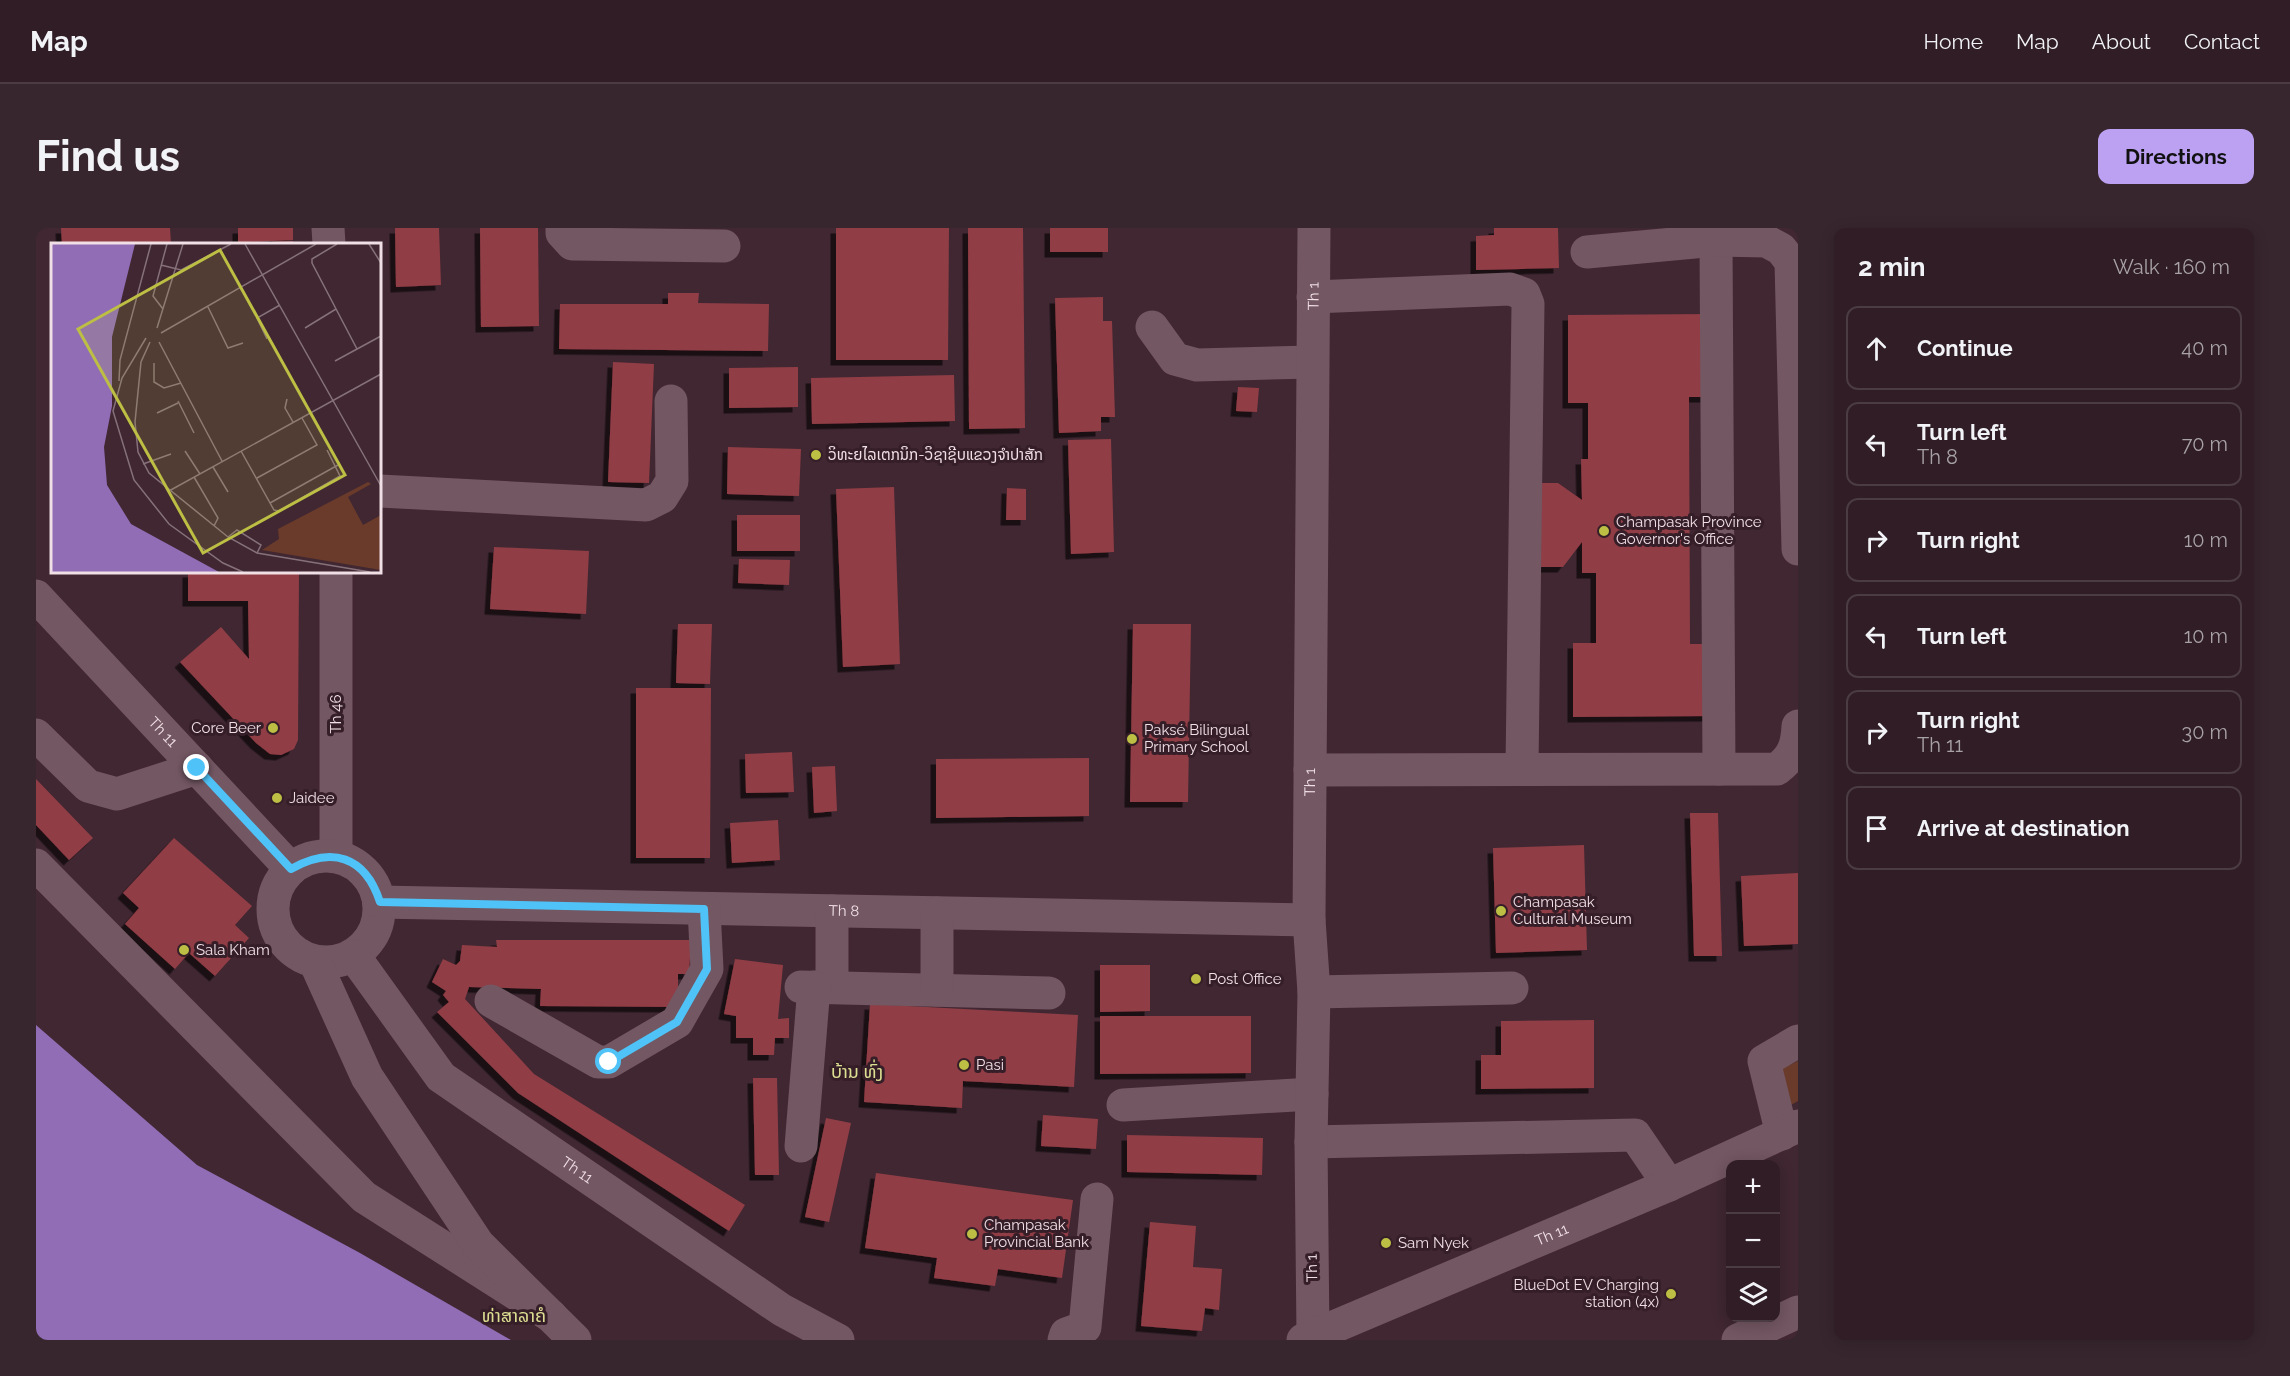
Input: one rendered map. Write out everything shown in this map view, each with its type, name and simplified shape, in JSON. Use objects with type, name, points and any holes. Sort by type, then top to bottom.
[{"type":"street","points":[[328,228],[329,243]]},
{"type":"street","points":[[562,228],[562,233],[572,244],[724,246]]},
{"type":"street","name":"Th 1","points":[[1308,1338],[1314,992],[1309,920],[1311,362],[1314,228]]},
{"type":"street","points":[[1587,252],[1716,240],[1766,241],[1782,249],[1791,262],[1798,549]]},
{"type":"street","points":[[1716,240],[1719,769]]},
{"type":"street","points":[[1313,297],[1510,289],[1524,294],[1528,316],[1522,768]]},
{"type":"street","points":[[1152,327],[1175,358],[1197,364],[1311,362]]},
{"type":"street","points":[[381,491],[646,505],[662,497],[672,481],[671,400]]},
{"type":"street","name":"Th 46","points":[[336,573],[336,856]]},
{"type":"street","name":"Th 11","points":[[36,596],[291,869]]},
{"type":"street","points":[[1310,770],[1777,769],[1786,762],[1797,746],[1798,726]]},
{"type":"street","points":[[36,735],[88,786],[117,794],[197,768]]},
{"type":"street","points":[[336,856],[363,869],[374,885],[380,902],[377,927],[368,943],[354,956],[334,963],[315,962],[297,955],[284,942],[275,926],[273,901],[279,883],[291,869],[311,858],[336,856]]},
{"type":"street","points":[[36,865],[364,1197],[551,1316]]},
{"type":"street","name":"Th 8","points":[[380,902],[1309,920]]},
{"type":"street","points":[[491,1001],[598,1062],[609,1062],[677,1022],[707,969],[704,909]]},
{"type":"street","points":[[801,1146],[816,987],[832,911]]},
{"type":"street","points":[[937,913],[937,990]]},
{"type":"street","name":"Th 11","points":[[354,956],[441,1077],[782,1310],[838,1340]]},
{"type":"street","points":[[315,962],[367,1077],[478,1244],[575,1340]]},
{"type":"street","points":[[816,987],[1049,993]]},
{"type":"street","points":[[1314,992],[1512,988]]},
{"type":"street","points":[[1790,1130],[1764,1061],[1798,1041]]},
{"type":"street","points":[[1123,1106],[1312,1094]]},
{"type":"street","name":"Th 11","points":[[1308,1338],[1669,1185],[1790,1130]]},
{"type":"street","points":[[1311,1142],[1635,1135],[1669,1185]]},
{"type":"street","points":[[1064,1340],[1066,1334],[1085,1327],[1097,1199]]},
{"type":"street","points":[[1738,1340],[1798,1312]]},
{"type":"shaded area","points":[[36,1025],[197,1165],[360,1253],[511,1340],[36,1340]]},
{"type":"shaded area","points":[[1798,1061],[1798,1101],[1791,1105],[1779,1070]]},
{"type":"building","points":[[61,228],[170,228],[171,243],[62,243]]},
{"type":"building","points":[[238,228],[293,228],[293,240],[238,243]]},
{"type":"building","points":[[395,228],[439,228],[441,285],[396,287]]},
{"type":"building","points":[[480,228],[538,228],[539,326],[481,327]]},
{"type":"building","points":[[836,228],[949,228],[948,360],[836,360]]},
{"type":"building","points":[[968,228],[1023,228],[1025,428],[969,429]]},
{"type":"building","points":[[1050,228],[1108,228],[1108,252],[1050,252]]},
{"type":"building","points":[[1494,228],[1558,228],[1559,268],[1476,270],[1476,236],[1494,235]]},
{"type":"building","points":[[293,241],[293,243],[248,243]]},
{"type":"building","points":[[668,293],[699,293],[698,303],[769,304],[768,351],[559,349],[560,304],[668,304]]},
{"type":"building","points":[[1103,297],[1103,321],[1112,321],[1115,417],[1101,417],[1101,431],[1059,433],[1055,298]]},
{"type":"building","points":[[1713,314],[1713,397],[1689,397],[1690,644],[1708,644],[1709,716],[1573,717],[1573,643],[1596,643],[1596,573],[1582,573],[1582,542],[1563,567],[1535,567],[1535,483],[1558,483],[1582,500],[1581,459],[1588,459],[1588,403],[1568,403],[1568,315]]},
{"type":"building","points":[[613,362],[654,364],[649,483],[608,482]]},
{"type":"building","points":[[798,367],[798,407],[729,408],[729,368]]},
{"type":"building","points":[[954,375],[955,421],[812,424],[811,378]]},
{"type":"building","points":[[1238,387],[1259,388],[1257,412],[1236,411]]},
{"type":"building","points":[[1111,439],[1114,552],[1071,554],[1068,440]]},
{"type":"building","points":[[728,447],[801,449],[799,496],[727,494]]},
{"type":"building","points":[[894,487],[900,664],[843,667],[836,489]]},
{"type":"building","points":[[1007,488],[1026,489],[1026,520],[1006,520]]},
{"type":"building","points":[[737,515],[800,515],[800,551],[737,551]]},
{"type":"building","points":[[494,547],[589,551],[586,614],[490,609]]},
{"type":"building","points":[[739,559],[790,560],[789,585],[738,583]]},
{"type":"building","points":[[188,573],[299,573],[298,740],[294,749],[281,755],[270,754],[256,743],[180,662],[221,627],[249,659],[248,601],[188,601]]},
{"type":"building","points":[[678,624],[712,624],[710,684],[676,683]]},
{"type":"building","points":[[1133,624],[1191,624],[1188,802],[1130,802]]},
{"type":"building","points":[[636,688],[711,688],[710,858],[636,858]]},
{"type":"building","points":[[792,752],[794,792],[746,793],[745,754]]},
{"type":"building","points":[[1089,758],[1089,816],[936,818],[936,759]]},
{"type":"building","points":[[835,766],[837,811],[814,813],[812,767]]},
{"type":"building","points":[[36,779],[93,838],[69,860],[36,825]]},
{"type":"building","points":[[1690,813],[1718,813],[1722,956],[1694,956]]},
{"type":"building","points":[[778,820],[780,860],[732,863],[730,823]]},
{"type":"building","points":[[174,838],[252,906],[235,925],[249,938],[215,976],[189,953],[175,969],[125,924],[139,908],[123,893]]},
{"type":"building","points":[[1584,845],[1587,950],[1496,953],[1493,848]]},
{"type":"building","points":[[1798,873],[1798,944],[1744,946],[1741,876]]},
{"type":"building","points":[[496,940],[691,940],[689,974],[678,974],[678,1007],[540,1006],[541,989],[469,987],[465,999],[534,1074],[745,1205],[729,1231],[518,1093],[437,1012],[449,1002],[443,995],[446,991],[432,982],[443,959],[456,965],[460,961],[462,945],[497,947]]},
{"type":"building","points":[[735,959],[783,965],[778,1019],[789,1018],[789,1038],[775,1038],[774,1055],[753,1055],[753,1038],[736,1038],[736,1016],[724,1014]]},
{"type":"building","points":[[1100,965],[1150,965],[1150,1011],[1100,1012]]},
{"type":"building","points":[[870,1004],[1078,1015],[1074,1087],[963,1081],[962,1108],[864,1102]]},
{"type":"building","points":[[1100,1016],[1251,1016],[1251,1073],[1100,1074]]},
{"type":"building","points":[[1594,1020],[1594,1088],[1481,1089],[1481,1055],[1501,1055],[1501,1021]]},
{"type":"building","points":[[753,1078],[777,1078],[779,1175],[755,1175]]},
{"type":"building","points":[[1043,1115],[1098,1119],[1096,1149],[1041,1146]]},
{"type":"building","points":[[826,1118],[851,1123],[829,1222],[805,1217]]},
{"type":"building","points":[[1127,1135],[1263,1138],[1262,1175],[1127,1172]]},
{"type":"building","points":[[876,1173],[1073,1200],[1062,1278],[998,1269],[995,1286],[934,1278],[937,1258],[865,1248]]},
{"type":"building","points":[[1150,1222],[1196,1226],[1193,1267],[1222,1269],[1219,1310],[1205,1308],[1202,1331],[1141,1326]]},
{"type":"place","name":"ວິທະຍໄລເຕກນິກ-ວິຊາຊີບແຂວງຈໍາປາສັກ","points":[[816,455]]},
{"type":"place","name":"Champasak Province Governor's Office","points":[[1604,531]]},
{"type":"place","name":"Core Beer","points":[[273,728]]},
{"type":"place","name":"Paksé Bilingual Primary School","points":[[1132,739]]},
{"type":"place","name":"Jaidee","points":[[277,798]]},
{"type":"place","name":"Champasak Cultural Museum","points":[[1501,911]]},
{"type":"place","name":"Sala Kham","points":[[184,950]]},
{"type":"place","name":"Post Office","points":[[1196,979]]},
{"type":"place","name":"Pasi","points":[[964,1065]]},
{"type":"place","name":"Champasak Provincial Bank","points":[[972,1234]]},
{"type":"place","name":"Sam Nyek","points":[[1386,1243]]},
{"type":"place","name":"BlueDot EV Charging station (4x)","points":[[1671,1294]]},
{"type":"district","name":"ບ້ານ ທົ່ງ","points":[[857,1071]]},
{"type":"district","name":"ທ່າສາລາຄໍ","points":[[514,1315]]},
{"type":"route","points":[[197,768],[291,869],[311,858],[336,856],[363,869],[374,885],[380,902],[704,909],[707,969],[677,1022],[609,1062]]}]
